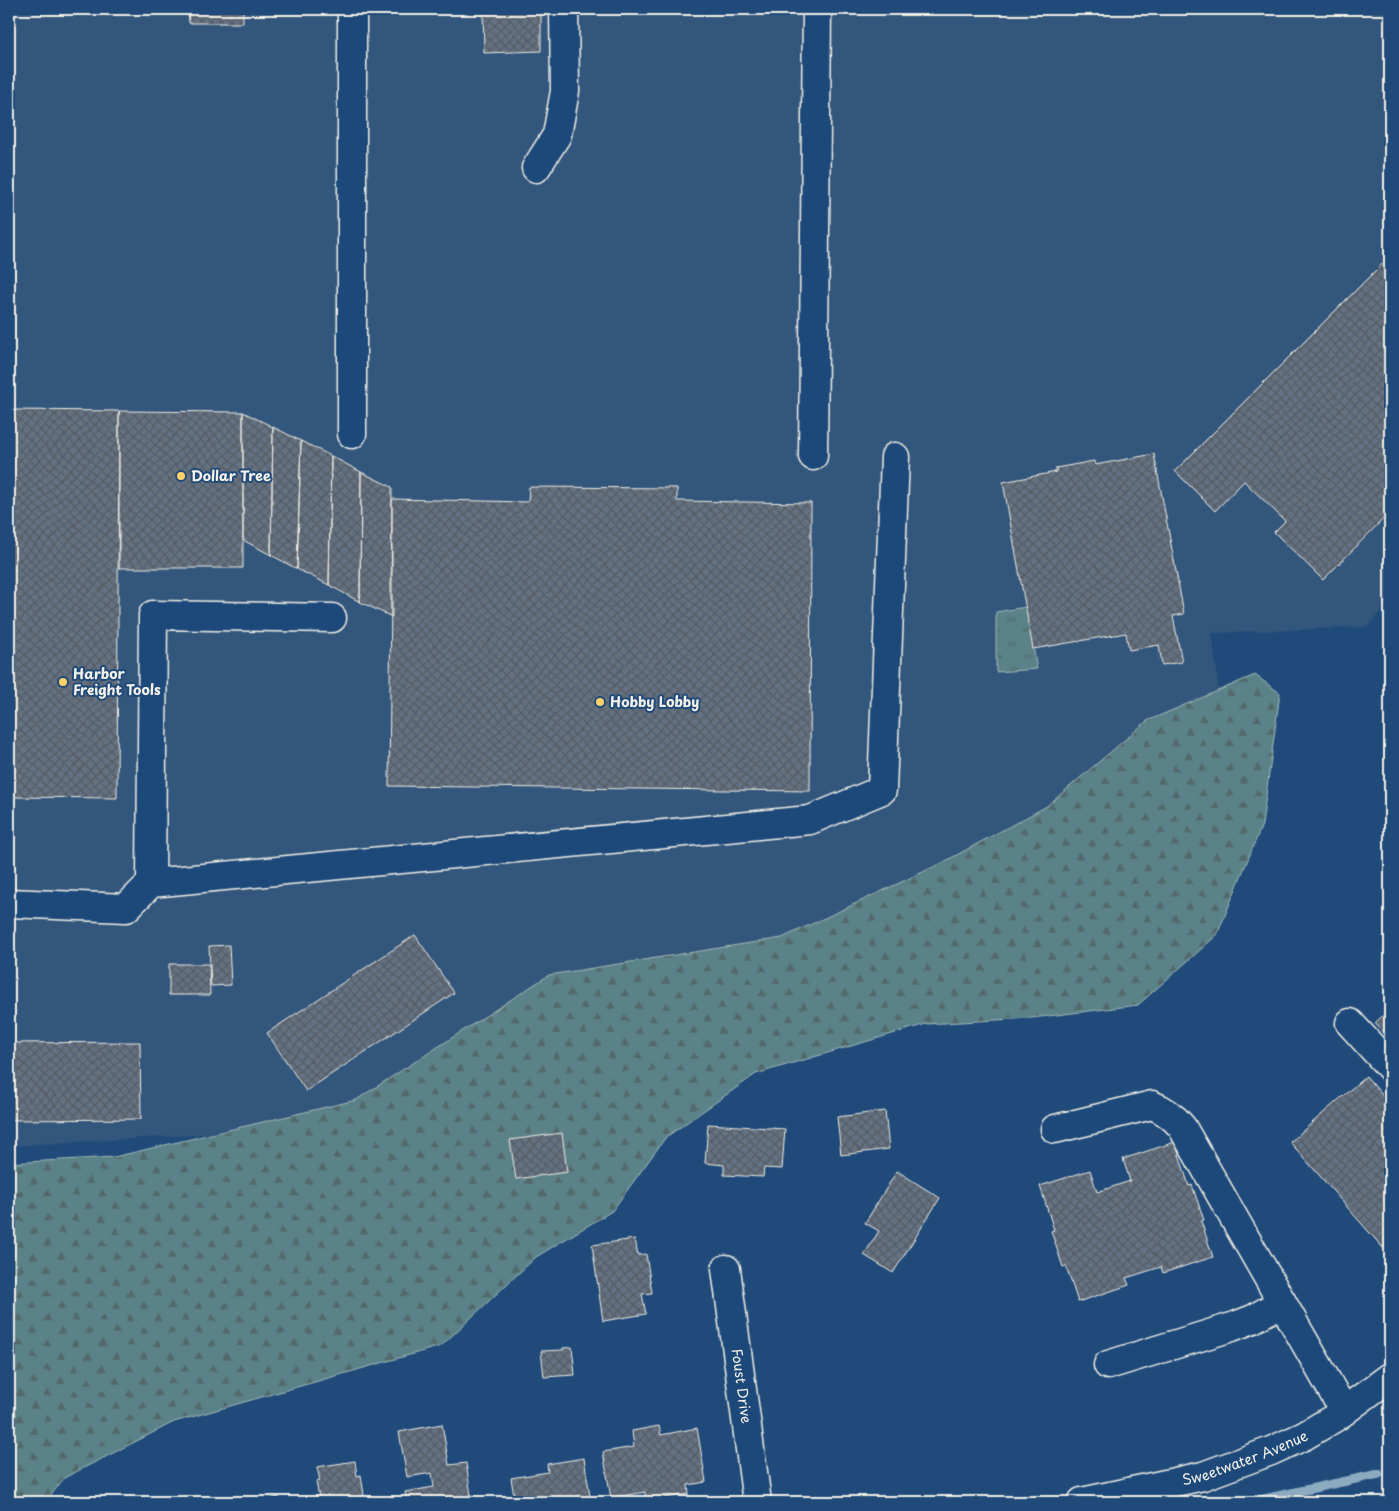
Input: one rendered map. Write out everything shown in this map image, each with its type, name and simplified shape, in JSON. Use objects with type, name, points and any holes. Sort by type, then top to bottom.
[{"type":"street","points":[[352,9],[352,434]]},
{"type":"street","points":[[536,168],[557,135],[565,91],[564,9]]},
{"type":"street","points":[[813,456],[818,9]]},
{"type":"street","points":[[9,903],[126,908],[151,883],[810,820],[882,790],[895,457]]},
{"type":"street","points":[[151,883],[153,615],[332,618]]},
{"type":"street","points":[[1350,1023],[1390,1067]]},
{"type":"street","points":[[1054,1129],[1152,1104],[1166,1110],[1174,1117],[1182,1127],[1344,1411]]},
{"type":"street","name":"Foust Drive","points":[[726,1269],[756,1502]]},
{"type":"street","points":[[1108,1365],[1232,1327],[1253,1319],[1282,1302]]},
{"type":"street","name":"Sweetwater Avenue","points":[[1082,1502],[1203,1476],[1271,1451],[1304,1436],[1344,1411],[1390,1376]]},
{"type":"shaded area","points":[[9,9],[1390,9],[1390,600],[1368,627],[1212,633],[1230,780],[366,1125],[9,1146]]},
{"type":"green space","points":[[1026,607],[1037,669],[996,672],[996,612]]},
{"type":"green space","points":[[1255,675],[1280,693],[1262,825],[1217,935],[1138,1005],[1032,1018],[926,1024],[756,1074],[666,1137],[612,1211],[536,1257],[441,1346],[174,1422],[64,1478],[46,1502],[9,1502],[9,1163],[114,1157],[356,1100],[549,975],[782,938],[942,863],[1047,806],[1147,721]]},
{"type":"building","points":[[188,9],[243,9],[243,23],[189,23]]},
{"type":"building","points":[[483,9],[541,9],[541,51],[484,53]]},
{"type":"building","points":[[1390,256],[1390,512],[1323,580],[1274,532],[1285,521],[1244,481],[1215,511],[1175,471]]},
{"type":"building","name":"Harbor Freight Tools","points":[[9,410],[119,411],[117,798],[9,797]]},
{"type":"building","name":"Dollar Tree","points":[[119,411],[243,412],[243,568],[119,568]]},
{"type":"building","points":[[243,412],[273,427],[271,555],[243,540]]},
{"type":"building","points":[[273,427],[301,441],[297,569],[271,555]]},
{"type":"building","points":[[301,441],[331,456],[329,585],[297,569]]},
{"type":"building","points":[[1154,454],[1184,614],[1173,616],[1182,662],[1162,665],[1159,645],[1129,650],[1126,633],[1033,649],[1003,482],[1056,472],[1056,468],[1094,461],[1095,465]]},
{"type":"building","points":[[331,456],[361,472],[360,602],[329,585]]},
{"type":"building","points":[[361,472],[392,487],[392,617],[360,602]]},
{"type":"building","name":"Hobby Lobby","points":[[529,487],[677,488],[677,501],[811,503],[810,791],[389,786],[392,499],[528,502]]},
{"type":"building","points":[[415,935],[454,993],[306,1091],[267,1033]]},
{"type":"building","points":[[229,945],[231,985],[211,986],[209,946]]},
{"type":"building","points":[[169,964],[209,964],[210,995],[169,995]]},
{"type":"building","points":[[1390,1009],[1390,1041],[1375,1023]]},
{"type":"building","points":[[140,1042],[141,1119],[9,1120],[9,1043]]},
{"type":"building","points":[[1366,1076],[1390,1104],[1390,1241],[1383,1248],[1290,1142]]},
{"type":"building","points":[[885,1111],[889,1149],[841,1155],[837,1117]]},
{"type":"building","points":[[708,1124],[785,1129],[782,1169],[764,1168],[763,1177],[724,1175],[724,1165],[705,1163]]},
{"type":"building","points":[[562,1133],[567,1172],[516,1179],[510,1140]]},
{"type":"building","points":[[1175,1142],[1189,1186],[1192,1185],[1204,1220],[1201,1221],[1213,1257],[1163,1273],[1161,1267],[1126,1278],[1129,1285],[1078,1302],[1066,1266],[1063,1267],[1051,1231],[1054,1230],[1040,1186],[1090,1170],[1097,1192],[1130,1181],[1123,1159]]},
{"type":"building","points":[[897,1171],[940,1198],[893,1273],[864,1255],[879,1231],[865,1223]]},
{"type":"building","points":[[635,1239],[638,1255],[646,1254],[652,1293],[642,1294],[646,1314],[603,1321],[592,1245]]},
{"type":"building","points":[[572,1347],[575,1375],[544,1377],[541,1351],[563,1350],[563,1348]]},
{"type":"building","points":[[442,1424],[449,1465],[466,1463],[472,1502],[407,1502],[405,1492],[434,1487],[432,1473],[407,1477],[399,1432]]},
{"type":"building","points":[[659,1426],[661,1435],[697,1428],[706,1482],[688,1485],[689,1494],[646,1501],[645,1492],[611,1498],[603,1452],[634,1447],[632,1431]]},
{"type":"building","points":[[584,1458],[591,1502],[515,1502],[511,1478],[548,1472],[547,1464]]},
{"type":"building","points":[[355,1461],[357,1476],[361,1475],[365,1502],[320,1502],[316,1482],[320,1481],[317,1467]]},
{"type":"building","points":[[279,1497],[280,1502],[257,1502],[257,1501]]},
{"type":"waterway","points":[[1250,1502],[1379,1474]]},
{"type":"place","name":"Dollar Tree","points":[[181,476]]},
{"type":"place","name":"Harbor Freight Tools","points":[[63,682]]},
{"type":"place","name":"Hobby Lobby","points":[[600,702]]}]
